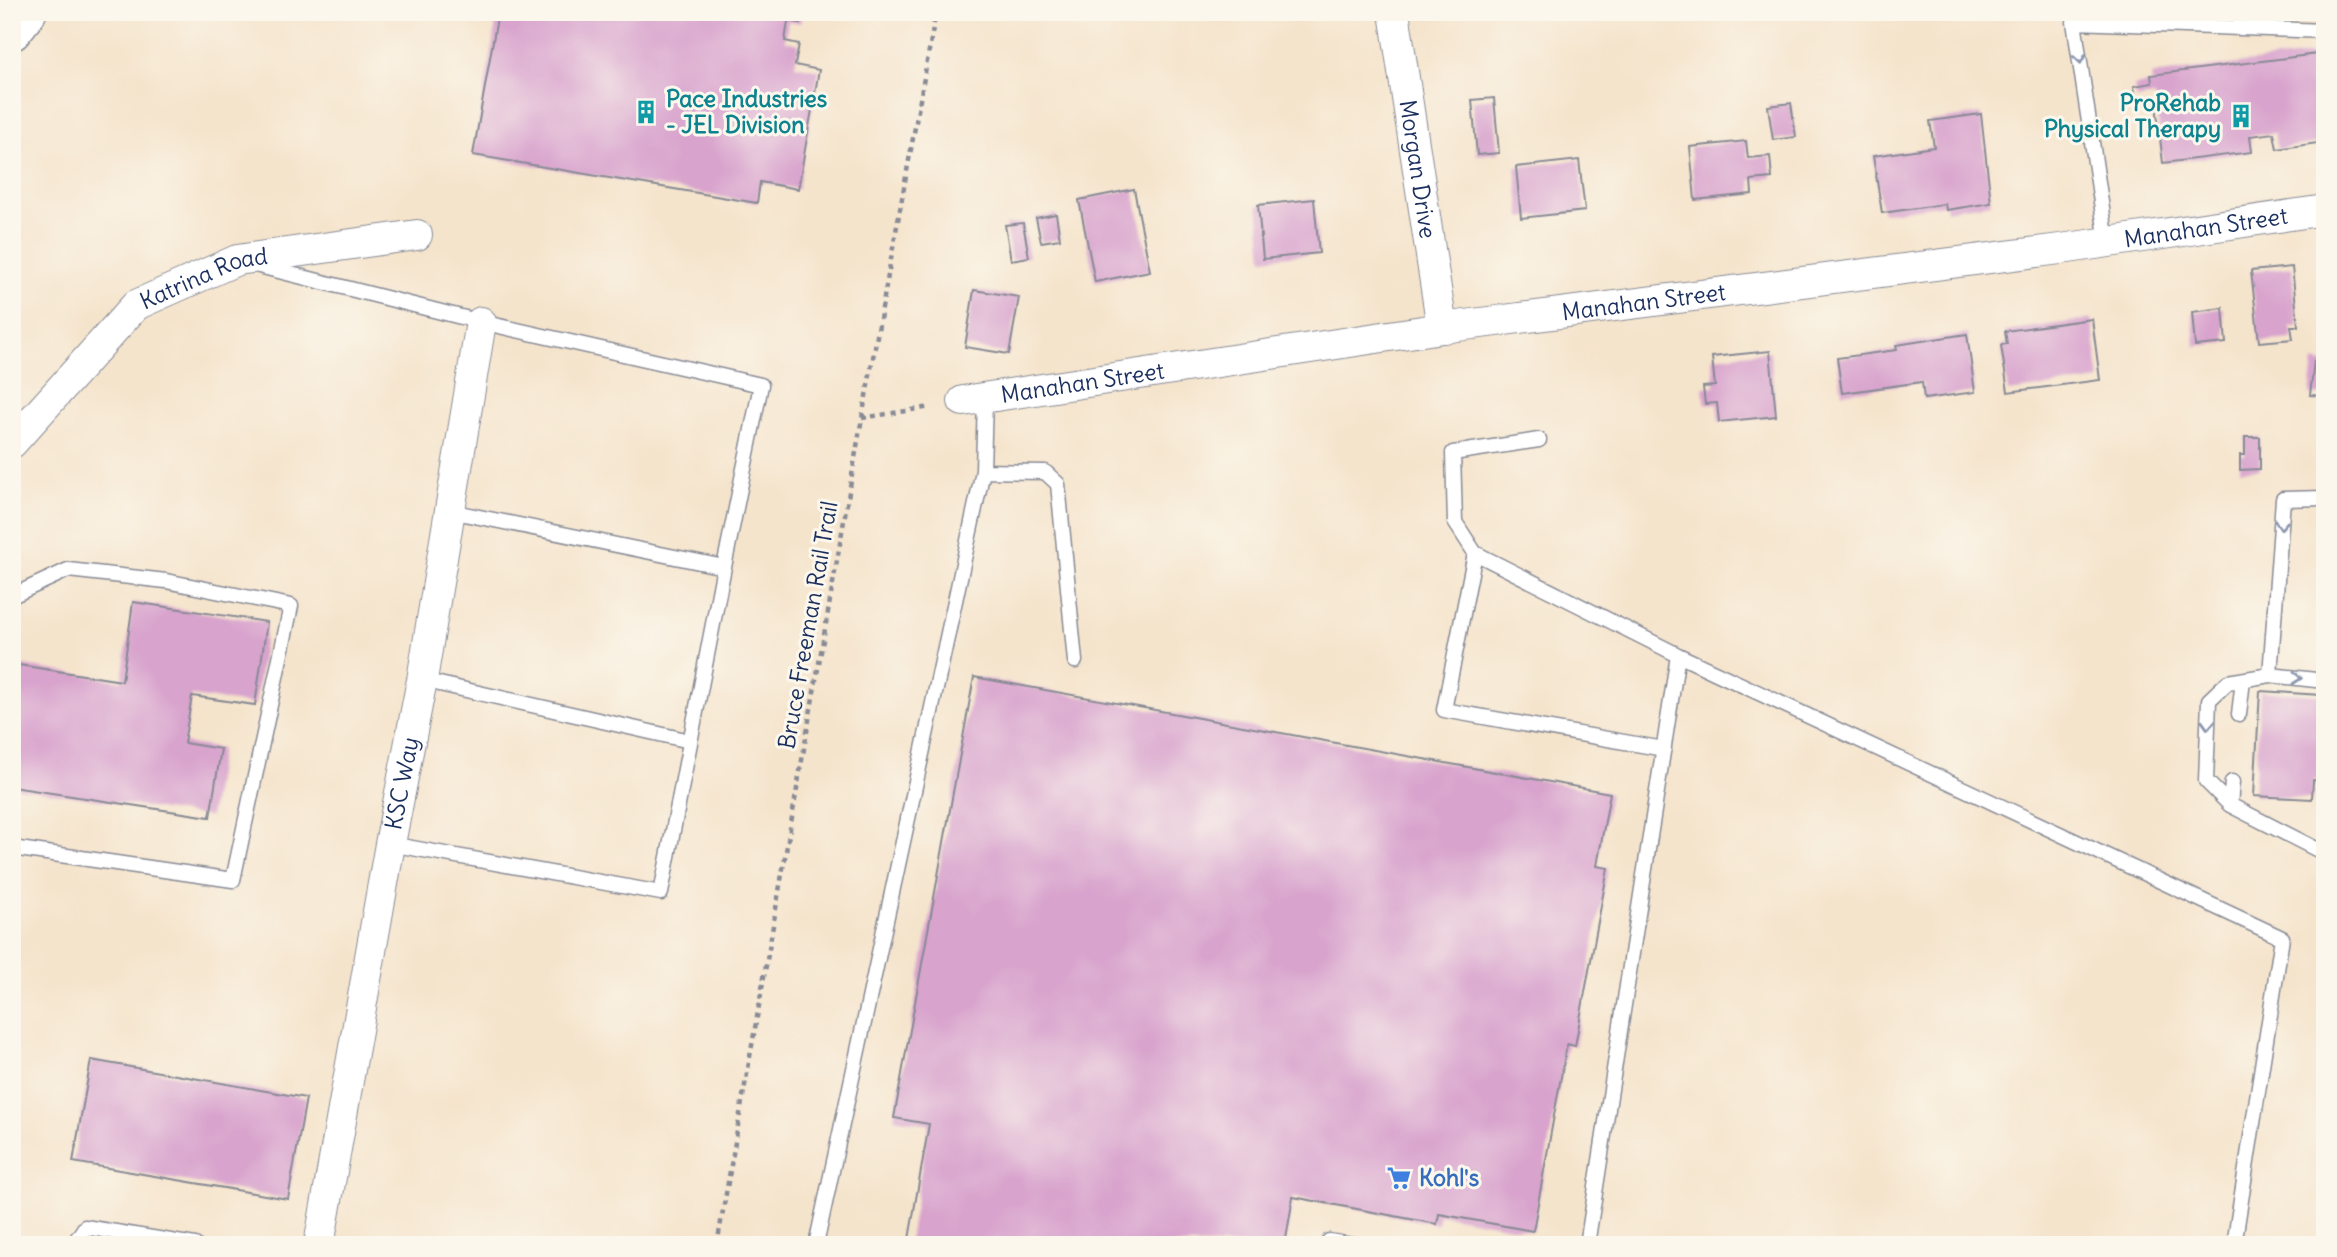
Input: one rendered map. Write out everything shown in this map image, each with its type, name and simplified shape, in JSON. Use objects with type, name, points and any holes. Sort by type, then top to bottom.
[{"type":"highway","points":[[12,31],[27,12]]},
{"type":"street","name":"Morgan Drive","points":[[1394,12],[1442,328]]},
{"type":"street","name":"Manahan Street","points":[[974,399],[1442,328],[2108,242],[2325,210]]},
{"type":"street","name":"Katrina Road","points":[[12,443],[136,305],[237,260],[416,234]]},
{"type":"street","name":"KSC Way","points":[[319,1245],[422,680],[481,323]]},
{"type":"lane","points":[[2108,242],[2074,17],[2325,31]]},
{"type":"lane","points":[[237,260],[481,323],[761,385],[661,893],[390,844]]},
{"type":"lane","points":[[816,1245],[983,471],[974,399]]},
{"type":"lane","points":[[1539,440],[1453,453],[1455,522],[1475,553],[1678,655],[2282,938],[2234,1245]]},
{"type":"lane","points":[[983,471],[1045,472],[1058,484],[1075,661]]},
{"type":"lane","points":[[2270,676],[2283,499],[2325,498]]},
{"type":"lane","points":[[450,512],[724,567]]},
{"type":"lane","points":[[1475,553],[1444,710],[1664,749]]},
{"type":"lane","points":[[12,596],[68,570],[166,581],[291,606],[233,880],[12,848]]},
{"type":"lane","points":[[1587,1245],[1678,655]]},
{"type":"lane","points":[[2325,681],[2270,676],[2228,682],[2210,700],[2206,782],[2230,805],[2318,850],[2325,851]]},
{"type":"lane","points":[[422,680],[690,741]]},
{"type":"lane","points":[[2239,714],[2243,680]]},
{"type":"lane","points":[[2230,805],[2232,782]]},
{"type":"lane","points":[[72,1245],[85,1227],[195,1245]]},
{"type":"lane","points":[[1329,1245],[1329,1241],[1352,1245]]},
{"type":"path","name":"Bruce Freeman Rail Trail","points":[[717,1245],[936,12]]},
{"type":"path","points":[[862,418],[974,399]]},
{"type":"building","name":"Pace Industries - JEL Division","points":[[498,12],[802,12],[800,23],[788,21],[785,41],[799,44],[795,65],[819,70],[798,189],[760,182],[757,203],[473,155]]},
{"type":"building","name":"ProRehab Physical Therapy","points":[[2325,53],[2325,142],[2277,149],[2274,133],[2250,136],[2252,152],[2163,163],[2155,96],[2136,99],[2134,86],[2152,83],[2151,75]]},
{"type":"building","points":[[1494,98],[1499,153],[1477,155],[1472,100]]},
{"type":"building","points":[[1791,103],[1796,137],[1773,140],[1768,106]]},
{"type":"building","points":[[1981,114],[1991,203],[1946,210],[1945,204],[1882,213],[1873,156],[1934,147],[1930,121]]},
{"type":"building","points":[[1746,141],[1748,158],[1770,156],[1772,178],[1751,180],[1752,194],[1695,200],[1690,147]]},
{"type":"building","points":[[1579,160],[1585,211],[1521,218],[1516,167]]},
{"type":"building","points":[[1134,189],[1150,271],[1095,282],[1079,200]]},
{"type":"building","points":[[1314,199],[1319,253],[1263,259],[1258,205]]},
{"type":"building","points":[[1056,214],[1060,239],[1041,242],[1036,218]]},
{"type":"building","points":[[1023,223],[1029,257],[1011,260],[1005,225]]},
{"type":"building","points":[[2292,267],[2298,326],[2291,326],[2293,339],[2259,342],[2251,271]]},
{"type":"building","points":[[974,290],[1019,297],[1009,354],[965,347]]},
{"type":"building","points":[[2223,308],[2226,343],[2195,346],[2192,312]]},
{"type":"building","points":[[2092,319],[2100,380],[2008,392],[2001,345],[2007,344],[2005,331]]},
{"type":"building","points":[[1967,334],[1975,392],[1924,399],[1922,382],[1842,393],[1837,358],[1897,350],[1896,345]]},
{"type":"building","points":[[1770,351],[1776,416],[1719,422],[1717,403],[1705,404],[1703,387],[1715,386],[1712,357]]},
{"type":"building","points":[[2314,361],[2325,363],[2325,396],[2310,395]]},
{"type":"building","points":[[2245,437],[2260,437],[2260,469],[2240,470],[2240,455],[2245,455]]},
{"type":"building","points":[[133,602],[267,622],[255,705],[192,696],[184,743],[221,749],[210,817],[12,787],[12,664],[122,681]]},
{"type":"building","points":[[974,677],[1610,793],[1597,866],[1608,868],[1575,1046],[1567,1044],[1533,1231],[1439,1214],[1437,1224],[1293,1197],[1285,1245],[908,1245],[929,1124],[894,1118]]},
{"type":"building","points":[[2260,691],[2321,695],[2319,716],[2325,716],[2325,781],[2313,780],[2312,799],[2254,796]]},
{"type":"building","points":[[91,1060],[306,1098],[288,1199],[73,1162]]},
{"type":"place","name":"Pace Industries - JEL Division","points":[[646,112]]},
{"type":"place","name":"ProRehab Physical Therapy","points":[[2241,116]]},
{"type":"place","name":"Kohl's","points":[[1399,1178]]}]
